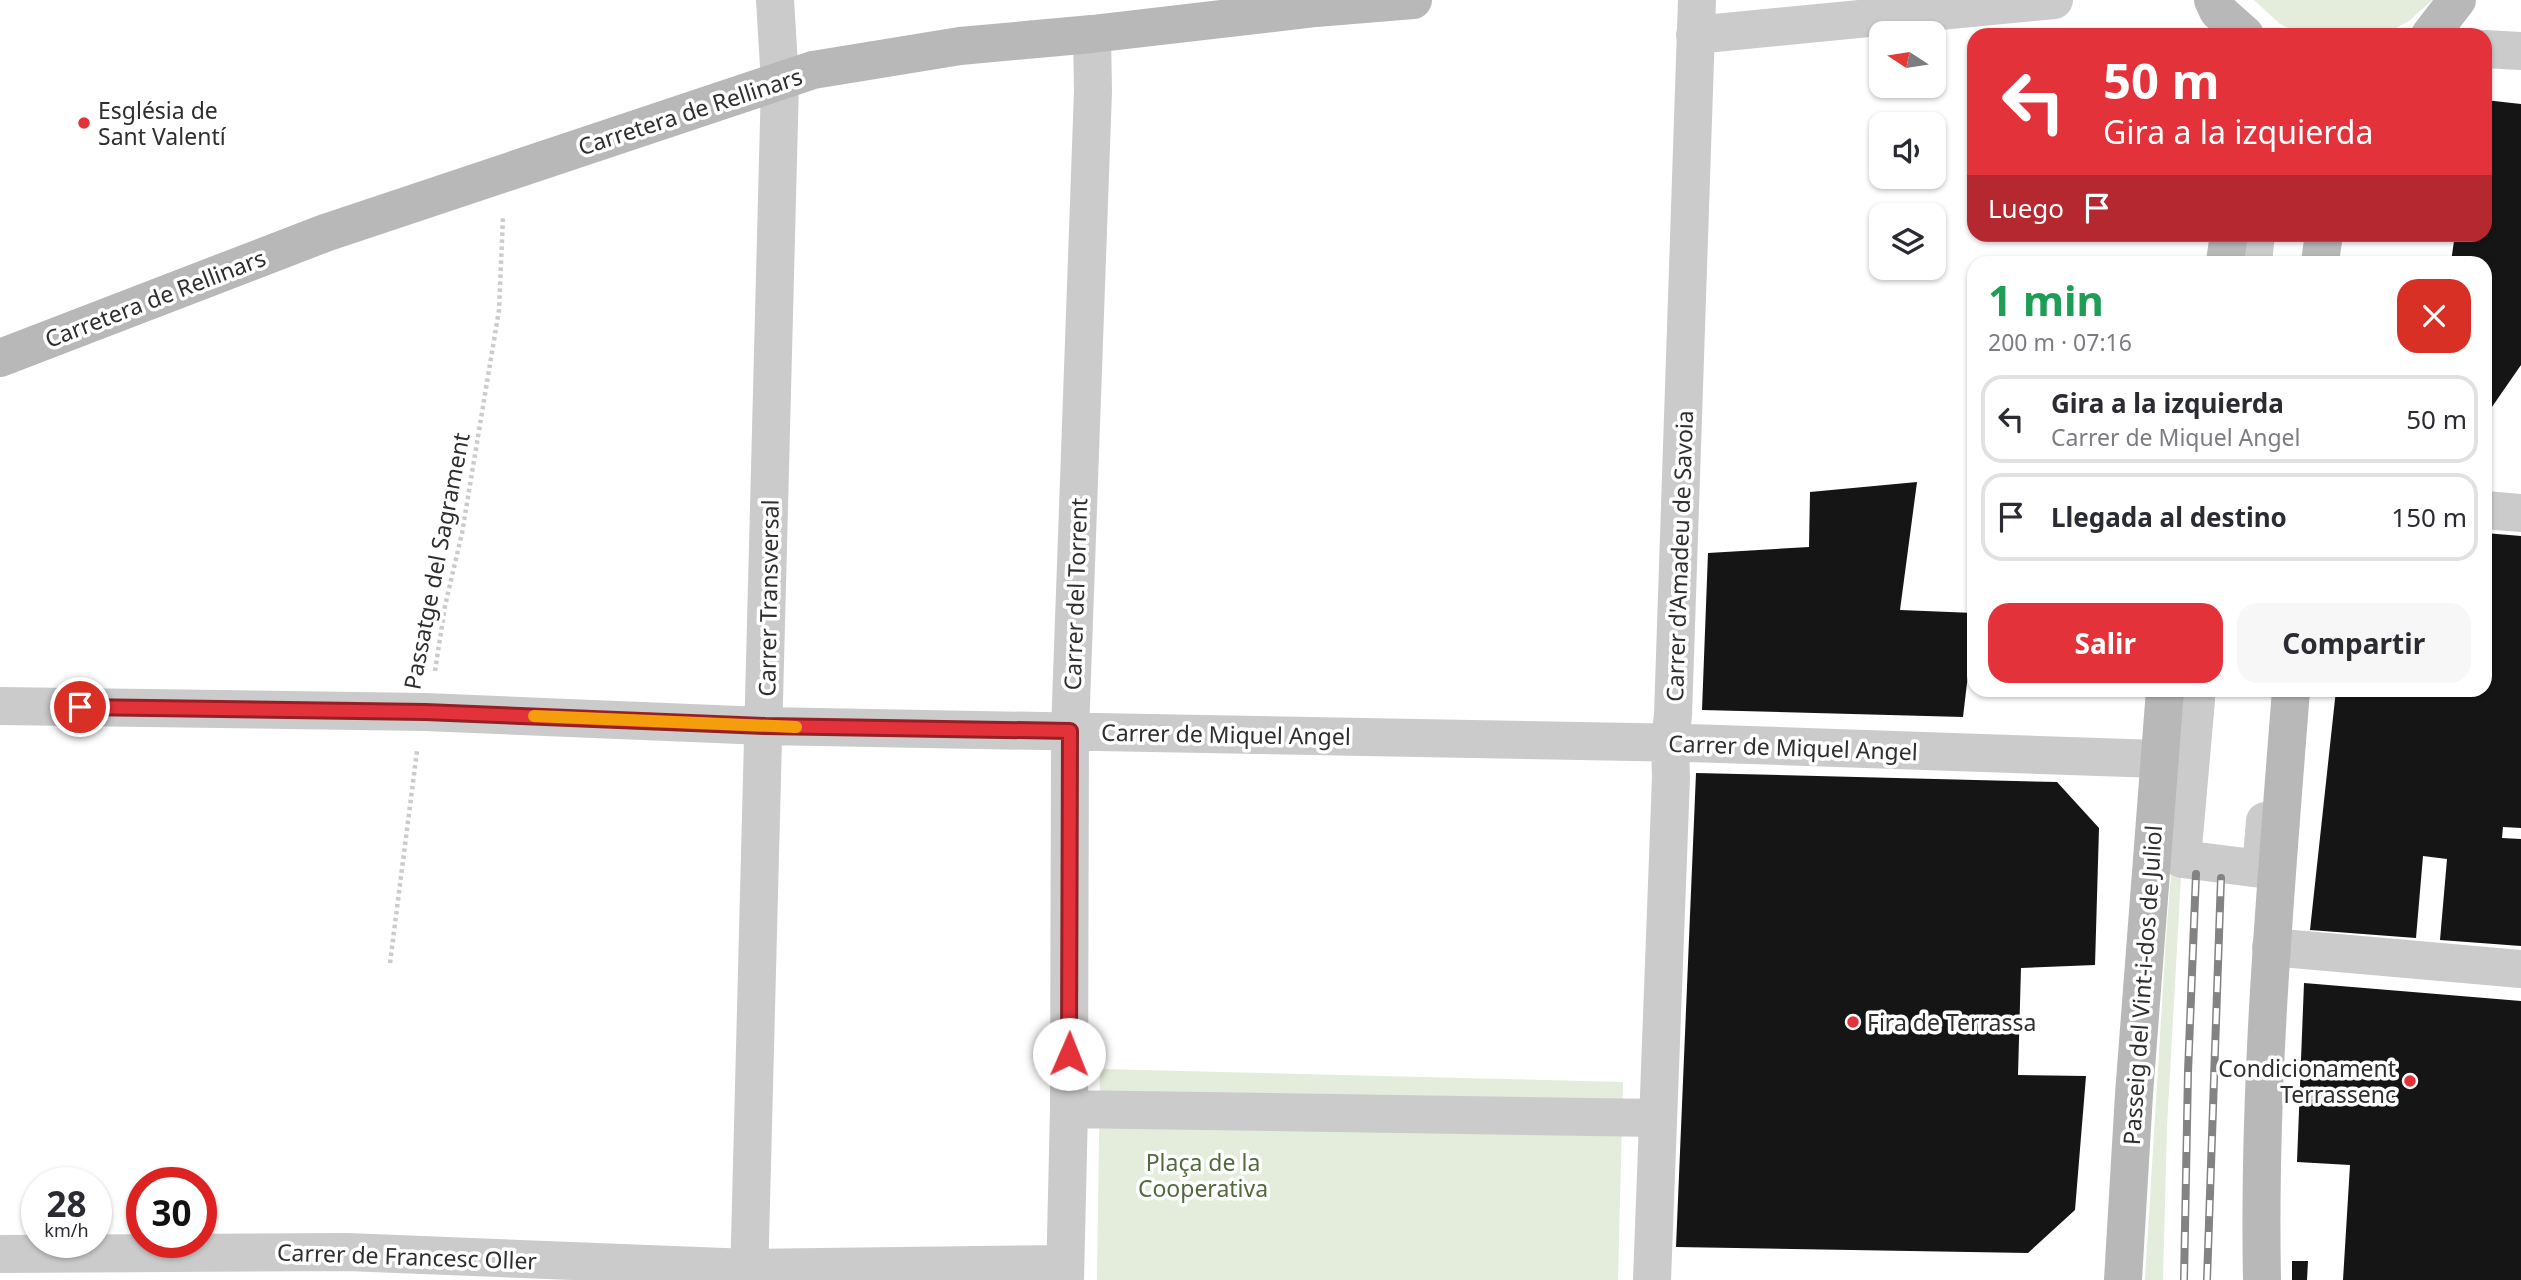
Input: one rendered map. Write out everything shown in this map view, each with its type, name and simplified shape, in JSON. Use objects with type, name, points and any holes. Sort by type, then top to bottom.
[{"type":"street","name":"Carrer Transversal","points":[[749,1274],[780,82],[775,0]]},
{"type":"street","name":"Carretera de Rellinars","points":[[0,358],[325,233],[813,70],[960,46],[1092,34],[1316,4],[1413,0]]},
{"type":"street","points":[[1723,0],[1757,29]]},
{"type":"street","points":[[1696,17],[1757,29],[2054,0]]},
{"type":"street","points":[[2213,0],[2218,11],[2237,28]]},
{"type":"street","points":[[2435,28],[2457,0]]},
{"type":"street","name":"Carrer d'Amadeu de Savoia","points":[[1652,1280],[1696,17]]},
{"type":"street","name":"Carrer del Torrent","points":[[1065,1272],[1069,1109],[1070,731],[1093,91],[1092,34]]},
{"type":"street","points":[[2492,50],[2521,51]]},
{"type":"street","points":[[2492,511],[2521,513]]},
{"type":"street","name":"Passeig del Vint-i-dos de Juliol","points":[[2123,1280],[2164,697]]},
{"type":"street","name":"Passeig del Vint-i-dos de Juliol","points":[[2185,697],[2196,700],[2182,859],[2261,869],[2273,697]]},
{"type":"street","points":[[2262,1280],[2260,1207],[2271,947],[2290,697]]},
{"type":"street","name":"Carrer de Miquel Angel","points":[[0,706],[425,712],[765,726],[1670,743],[2158,759]]},
{"type":"street","points":[[2271,947],[2521,969]]},
{"type":"street","points":[[1069,1109],[1658,1118]]},
{"type":"street","name":"Carrer de Francesc Oller","points":[[0,1254],[347,1266],[749,1274],[1065,1272]]},
{"type":"path","name":"Passatge del Sagrament","points":[[390,963],[417,753],[462,533],[499,310],[503,205]]},
{"type":"green space","points":[[2254,0],[2432,0],[2409,21],[2396,28],[2288,28],[2280,24]]},
{"type":"green space","points":[[2185,699],[2182,859],[2167,1126],[2163,1280],[2145,1280],[2166,938]]},
{"type":"green space","name":"Plaça de la Cooperativa","points":[[1100,1069],[1623,1082],[1618,1280],[1097,1280]]},
{"type":"building","points":[[2492,101],[2521,104],[2521,365],[2492,407],[2492,256],[2452,256],[2454,242],[2492,242]]},
{"type":"building","points":[[1917,482],[1900,610],[1967,613],[1967,683],[1963,717],[1702,710],[1708,553],[1809,547],[1810,492]]},
{"type":"building","points":[[2492,534],[2521,536],[2521,828],[2503,827],[2502,838],[2521,839],[2521,946],[2440,940],[2447,859],[2423,856],[2416,938],[2310,930],[2335,697],[2492,697]]},
{"type":"building","name":"Fira de Terrassa","points":[[1696,773],[2057,782],[2099,828],[2095,965],[2021,968],[2018,1075],[2086,1076],[2075,1210],[2028,1253],[1676,1247]]},
{"type":"building","name":"Condicionament Terrassenc","points":[[2304,983],[2521,1001],[2521,1280],[2343,1280],[2350,1165],[2297,1162]]},
{"type":"building","points":[[2292,1261],[2308,1261],[2307,1280],[2292,1280]]},
{"type":"railway","points":[[2184,1280],[2188,1072],[2196,874]]},
{"type":"railway","points":[[2207,1280],[2221,878]]},
{"type":"slow traffic","points":[[534,716],[796,727]]},
{"type":"place","name":"Església de Sant Valentí","points":[[84,123]]},
{"type":"place","name":"Fira de Terrassa","points":[[1853,1022]]},
{"type":"place","name":"Condicionament Terrassenc","points":[[2410,1081]]},
{"type":"route","points":[[80,707],[425,712],[765,726],[1070,731],[1069,1054]]}]
